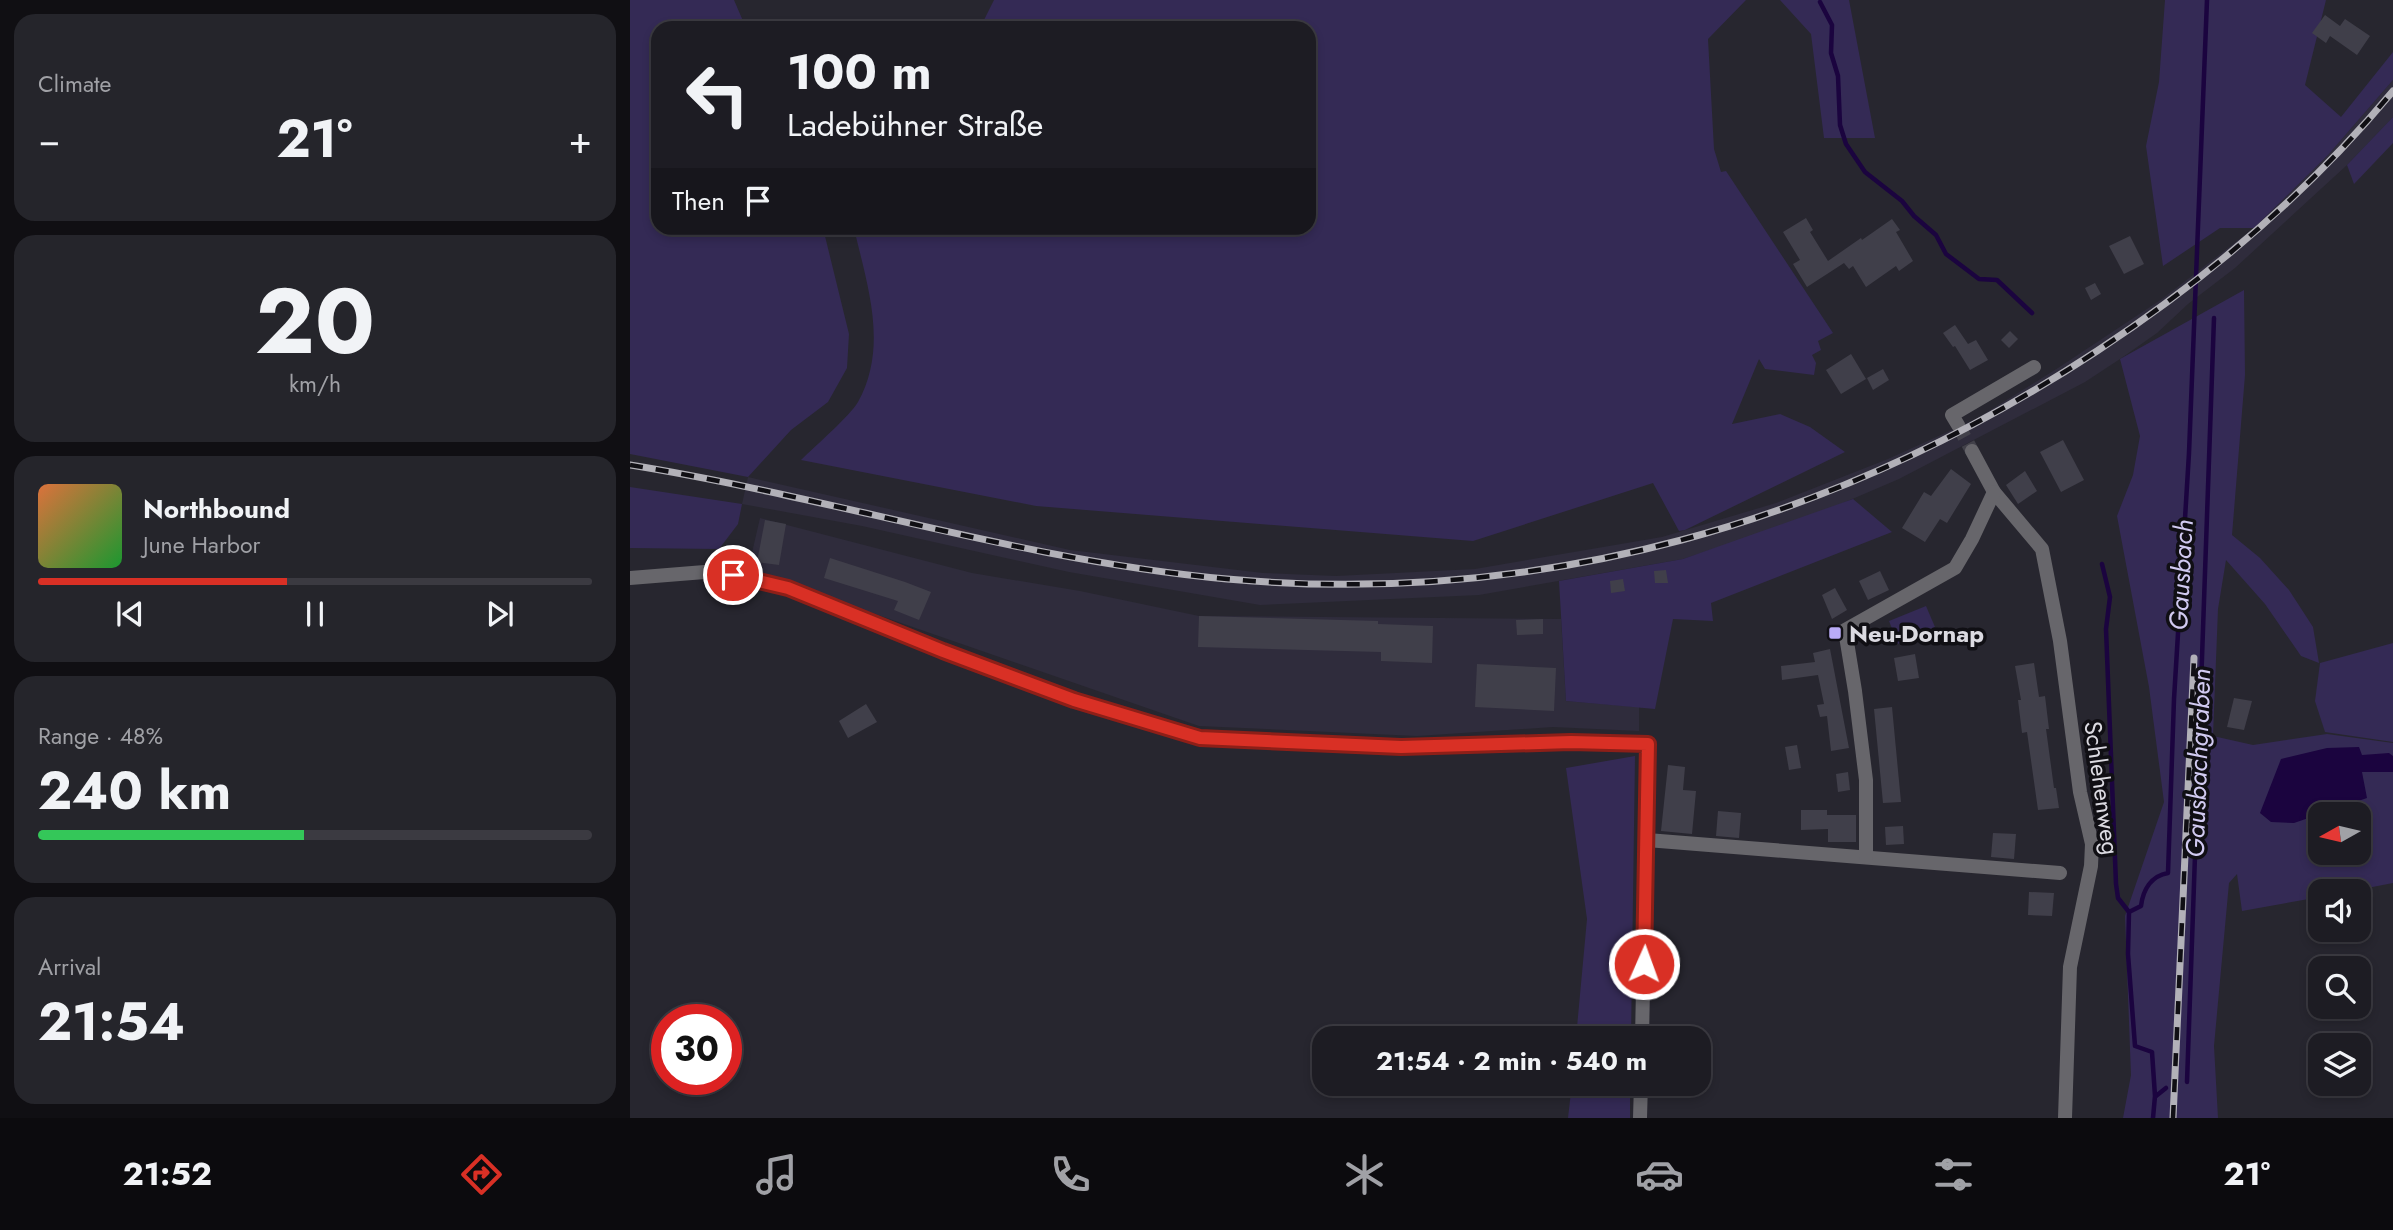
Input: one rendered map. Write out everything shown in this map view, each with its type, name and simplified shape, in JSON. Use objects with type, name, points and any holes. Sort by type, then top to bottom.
[{"type":"street","points":[[1958,425],[1952,415],[2034,367]]},
{"type":"street","points":[[1867,857],[1866,780],[1845,630],[1955,568],[1994,492],[1972,450]]},
{"type":"street","name":"Schlehenweg","points":[[1994,492],[2042,549],[2060,642],[2080,792],[2092,844],[2091,866],[2070,967],[2065,1118]]},
{"type":"street","points":[[630,578],[717,571],[788,588],[943,651],[1074,700],[1200,738],[1401,747],[1571,742],[1648,744],[1642,1026]]},
{"type":"street","points":[[1647,840],[2060,873]]},
{"type":"street","points":[[1640,1118],[1641,1096]]},
{"type":"shaded area","points":[[630,0],[734,0],[743,21],[651,21],[651,235],[825,235],[849,334],[847,368],[828,402],[791,430],[748,477],[630,454]]},
{"type":"shaded area","points":[[994,0],[1746,0],[1708,39],[1714,149],[1721,172],[1726,171],[1833,333],[1818,341],[1821,350],[1812,355],[1816,363],[1814,375],[1765,369],[1759,359],[1732,424],[1780,414],[1810,427],[1845,452],[1685,530],[1679,531],[1653,483],[1473,541],[1036,506],[801,460],[854,408],[867,381],[874,337],[869,293],[856,235],[1316,235],[1316,21],[984,21]]},
{"type":"shaded area","points":[[1780,0],[1849,0],[1875,138],[1824,138],[1811,34]]},
{"type":"shaded area","points":[[2165,0],[2326,0],[2305,85],[2341,117],[2393,52],[2393,80],[2328,155],[2254,228],[2220,228],[2163,266],[2146,146],[2159,82]]},
{"type":"shaded area","points":[[2393,80],[2393,117],[2347,165],[2235,268],[2188,304],[2157,333],[2120,359],[2085,382],[1899,479],[1815,515],[1683,559],[1479,595],[1260,605],[1069,572],[862,526],[742,504],[748,477],[1070,550],[1263,573],[1336,576],[1475,569],[1662,537],[1776,503],[1888,459],[1976,419],[2058,368],[2162,299],[2254,228],[2328,155]]},
{"type":"shaded area","points":[[2393,117],[2393,143],[2354,184],[2347,165]]},
{"type":"shaded area","points":[[2244,290],[2245,375],[2232,535],[2260,558],[2289,590],[2313,627],[2319,663],[2301,656],[2265,604],[2226,560],[2218,609],[2213,736],[2253,745],[2327,734],[2393,743],[2393,883],[2371,887],[2371,879],[2308,879],[2308,899],[2242,911],[2237,874],[2229,883],[2214,1046],[2218,1118],[2123,1118],[2131,1075],[2125,916],[2164,802],[2149,687],[2117,516],[2133,475],[2140,436],[2120,359]]},
{"type":"shaded area","points":[[630,487],[742,504],[738,524],[719,549],[630,548]]},
{"type":"shaded area","points":[[1853,499],[1892,532],[1711,603],[1713,621],[1673,619],[1655,709],[1566,701],[1559,581],[1683,559]]},
{"type":"shaded area","points":[[760,518],[972,573],[1080,591],[1199,616],[1561,619],[1566,701],[1639,707],[1639,731],[1553,727],[1417,736],[1199,726],[748,570]]},
{"type":"shaded area","points":[[1926,606],[1935,627],[1898,644],[1889,621]]},
{"type":"shaded area","points":[[2393,643],[2393,742],[2325,732],[2315,701],[2320,663]]},
{"type":"shaded area","points":[[2359,747],[2362,755],[2389,753],[2393,756],[2393,772],[2362,772],[2367,798],[2355,802],[2308,802],[2308,818],[2294,823],[2271,822],[2260,813],[2281,759],[2327,748]]},
{"type":"shaded area","points":[[1635,756],[1631,1026],[1577,1026],[1587,919],[1566,768]]},
{"type":"shaded area","points":[[1571,1096],[1630,1096],[1630,1118],[1568,1118]]},
{"type":"building","points":[[2325,15],[2340,26],[2345,19],[2370,36],[2357,55],[2330,36],[2326,43],[2312,33]]},
{"type":"building","points":[[1806,218],[1813,230],[1810,232],[1828,261],[1892,219],[1900,230],[1896,232],[1913,261],[1899,271],[1896,266],[1866,287],[1853,266],[1849,269],[1844,263],[1807,287],[1793,264],[1800,260],[1783,232]]},
{"type":"building","points":[[2130,236],[2144,264],[2124,274],[2109,246]]},
{"type":"building","points":[[2095,283],[2101,294],[2091,300],[2085,288]]},
{"type":"building","points":[[1955,325],[1968,344],[1976,340],[1988,360],[1970,370],[1943,333]]},
{"type":"building","points":[[2010,331],[2018,339],[2009,348],[2001,340]]},
{"type":"building","points":[[1851,354],[1866,379],[1841,394],[1826,370]]},
{"type":"building","points":[[1883,369],[1889,380],[1873,390],[1867,378]]},
{"type":"building","points":[[2063,440],[2084,480],[2061,492],[2040,452]]},
{"type":"building","points":[[1951,469],[1971,484],[1947,523],[1940,519],[1925,542],[1902,528],[1924,492],[1931,496]]},
{"type":"building","points":[[2025,471],[2037,491],[2018,504],[2006,485]]},
{"type":"building","points":[[765,520],[786,524],[779,565],[757,562]]},
{"type":"building","points":[[830,558],[931,592],[919,620],[894,610],[898,601],[824,578]]},
{"type":"building","points":[[1666,570],[1668,583],[1655,583],[1654,571]]},
{"type":"building","points":[[1880,571],[1889,590],[1868,600],[1859,581]]},
{"type":"building","points":[[1623,579],[1625,591],[1611,593],[1610,581]]},
{"type":"building","points":[[1835,588],[1847,610],[1832,619],[1822,595]]},
{"type":"building","points":[[1199,616],[1378,621],[1378,624],[1433,626],[1432,663],[1381,661],[1381,652],[1198,647]]},
{"type":"building","points":[[1543,619],[1543,634],[1517,635],[1516,620]]},
{"type":"building","points":[[1830,649],[1849,748],[1831,751],[1827,716],[1820,717],[1817,705],[1824,704],[1818,675],[1782,680],[1781,666],[1815,662],[1813,653]]},
{"type":"building","points":[[1915,654],[1919,678],[1898,681],[1894,658]]},
{"type":"building","points":[[2034,663],[2039,697],[2045,696],[2049,729],[2046,729],[2059,808],[2038,810],[2027,732],[2022,733],[2018,700],[2021,700],[2015,666]]},
{"type":"building","points":[[1477,664],[1556,668],[1554,711],[1475,707]]},
{"type":"building","points":[[2234,698],[2252,701],[2244,730],[2227,727]]},
{"type":"building","points":[[866,704],[877,722],[848,738],[839,721]]},
{"type":"building","points":[[1892,707],[1901,802],[1883,803],[1874,709]]},
{"type":"building","points":[[1797,745],[1801,768],[1789,770],[1785,747]]},
{"type":"building","points":[[1668,765],[1685,767],[1683,790],[1696,791],[1692,834],[1661,831]]},
{"type":"building","points":[[1848,772],[1850,790],[1838,792],[1836,774]]},
{"type":"building","points":[[1801,810],[1827,810],[1827,815],[1856,815],[1856,842],[1828,842],[1828,829],[1801,830]]},
{"type":"building","points":[[1718,811],[1741,813],[1739,838],[1716,836]]},
{"type":"building","points":[[1903,826],[1904,844],[1886,845],[1885,827]]},
{"type":"building","points":[[1993,833],[2016,834],[2014,859],[1991,857]]},
{"type":"building","points":[[2029,892],[2054,893],[2052,916],[2028,915]]},
{"type":"waterway","name":"Gausbach","points":[[2153,1118],[2155,1096],[2152,1052],[2135,1046],[2128,954],[2129,912],[2141,906],[2146,889],[2153,881],[2168,873],[2174,699],[2189,453],[2207,0]]},
{"type":"waterway","points":[[1820,2],[1832,25],[1831,53],[1838,76],[1840,125],[1846,144],[1865,172],[1902,201],[1914,216],[1936,235],[1946,254],[1979,279],[1997,280],[2032,313]]},
{"type":"waterway","name":"Gausbachgraben","points":[[2187,1082],[2214,318]]},
{"type":"waterway","points":[[2102,564],[2110,597],[2106,629],[2116,884],[2118,898],[2129,912]]},
{"type":"waterway","name":"Gausbachgraben","points":[[2156,1096],[2166,1088]]},
{"type":"tunnel","points":[[1958,425],[1972,451]]},
{"type":"railway","points":[[630,465],[705,478],[1077,558],[1227,579],[1344,584],[1459,579],[1571,565],[1682,540],[1789,506],[1895,463],[1997,411],[2097,351],[2217,264],[2291,199],[2393,91]]},
{"type":"railway","points":[[2173,1118],[2194,658]]},
{"type":"place","name":"Neu-Dornap","points":[[1835,633]]},
{"type":"route","points":[[733,575],[788,588],[943,651],[1074,700],[1200,738],[1401,747],[1571,742],[1648,744],[1644,964]]}]
